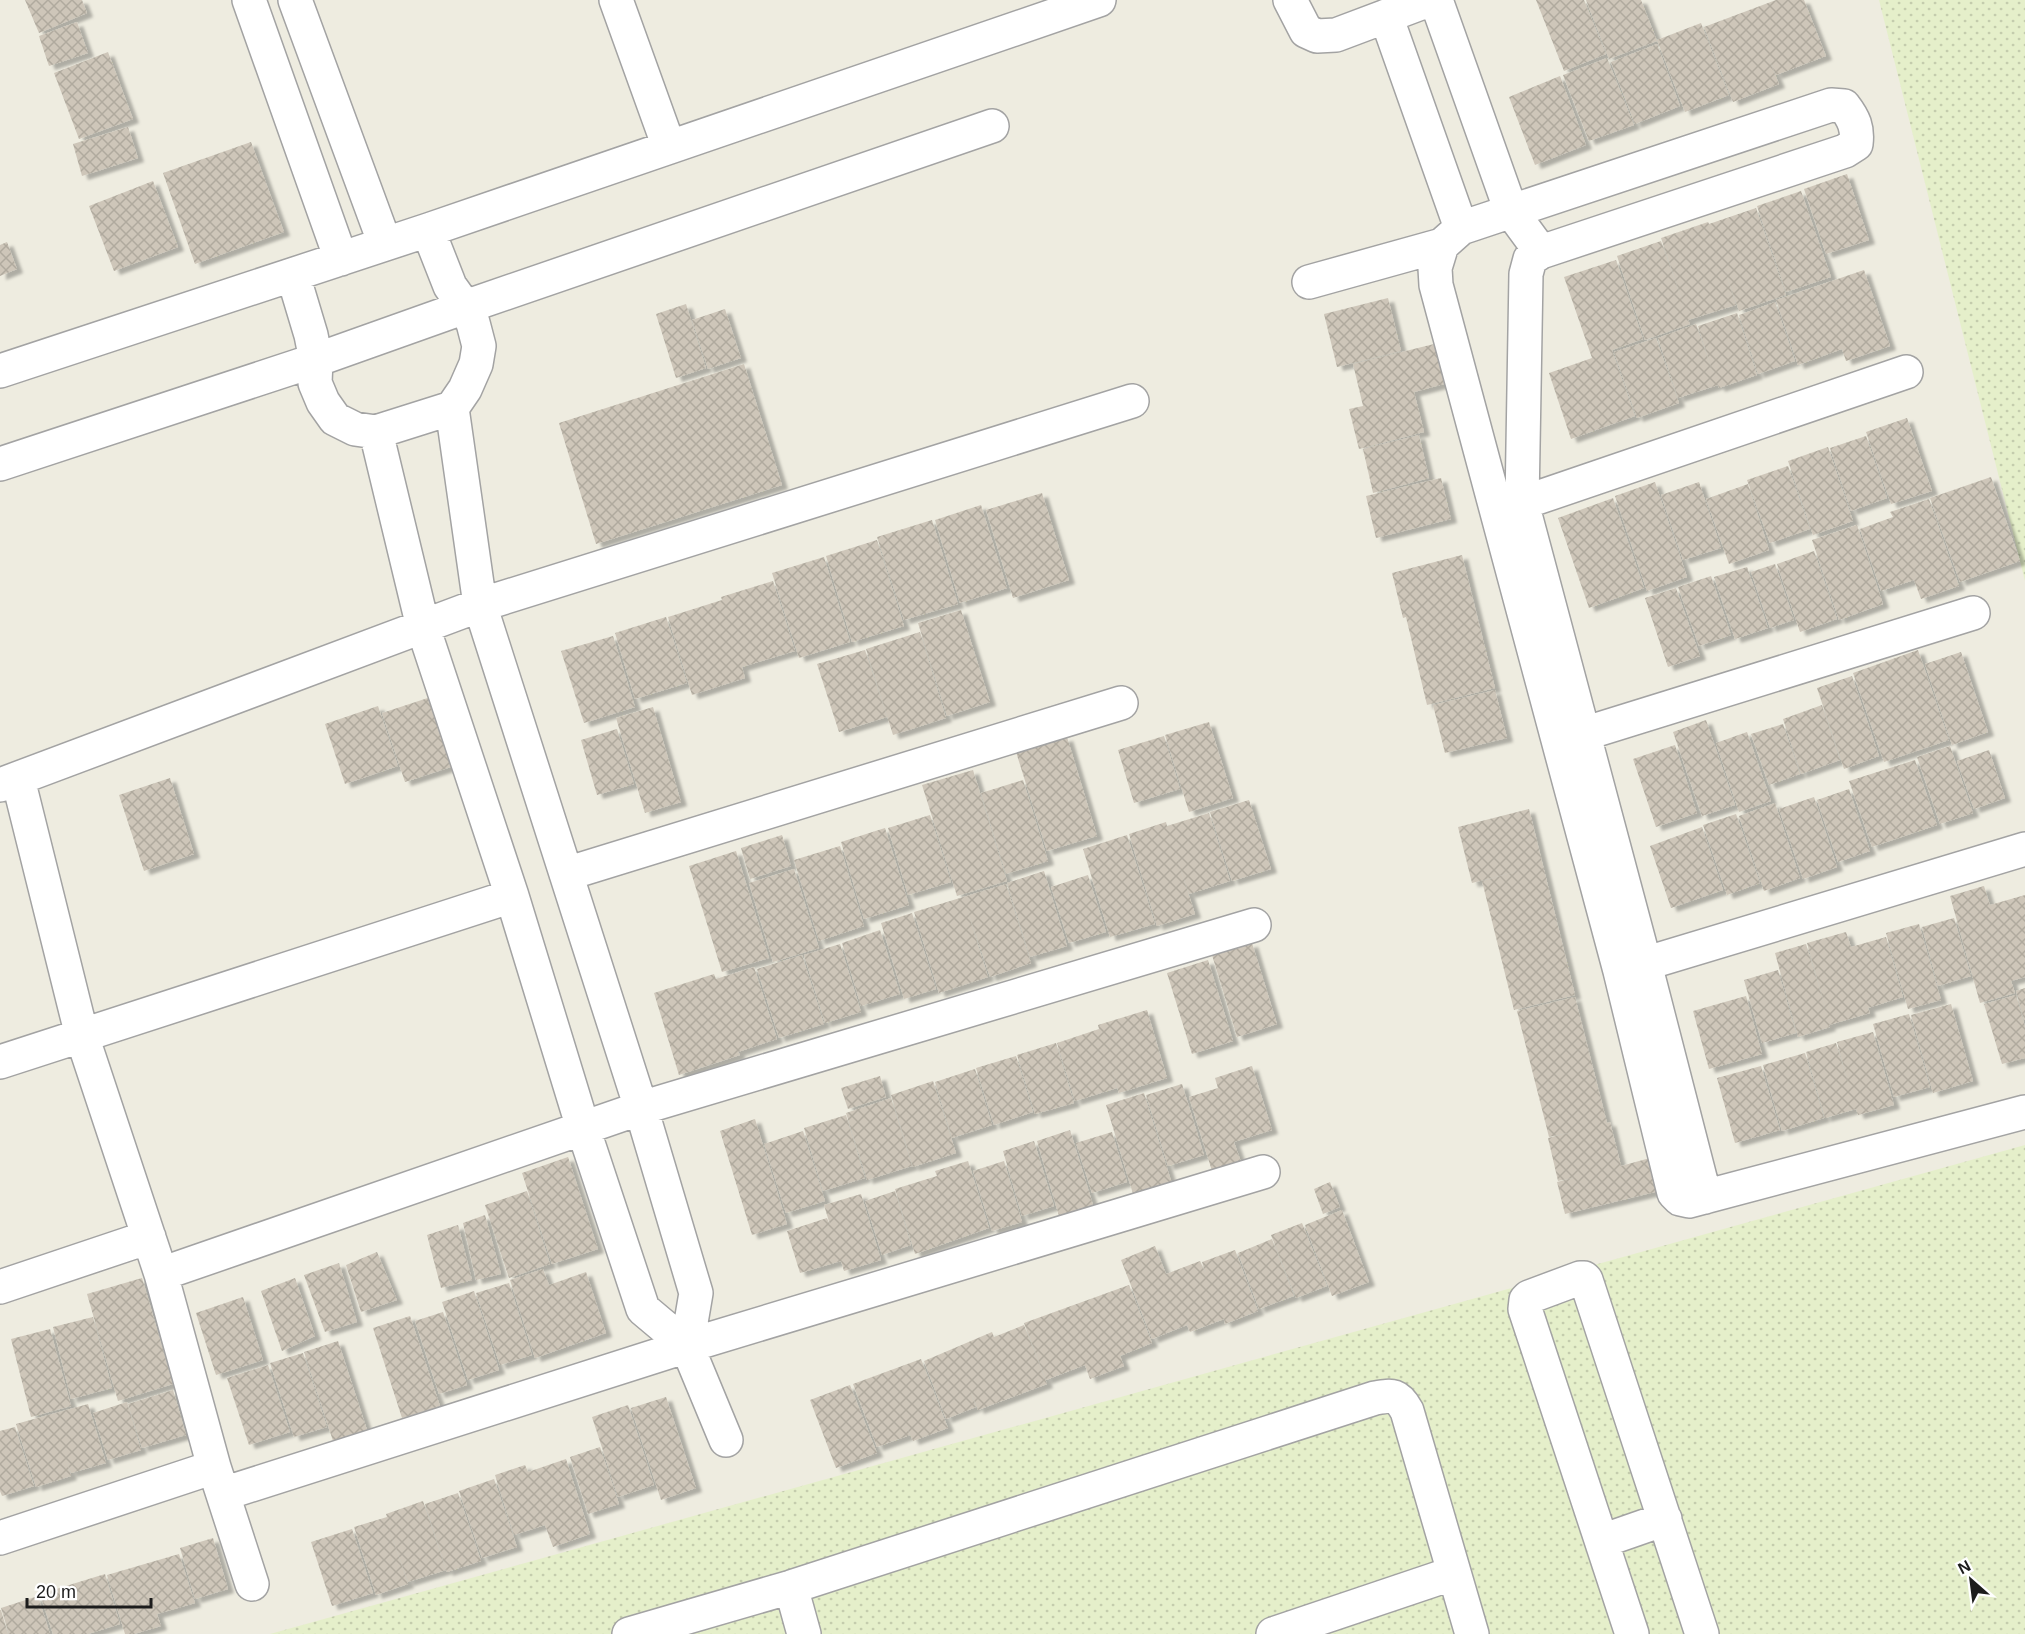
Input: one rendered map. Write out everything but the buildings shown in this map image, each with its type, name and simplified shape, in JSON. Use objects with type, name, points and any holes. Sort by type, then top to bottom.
[{"type":"street","points":[[249,0],[341,259]]},
{"type":"street","points":[[295,0],[385,244]]},
{"type":"street","points":[[616,0],[669,147]]},
{"type":"street","points":[[0,371],[300,297],[341,259],[385,244],[431,239],[669,147],[1099,0]]},
{"type":"street","points":[[1290,0],[1306,31],[1317,36],[1336,35],[1429,0]]},
{"type":"street","points":[[1436,0],[1511,211],[1541,252]]},
{"type":"street","points":[[1386,16],[1451,236],[1435,268],[1436,285],[1510,507],[1633,967],[1674,1192],[1680,1199],[1689,1201],[2025,1112]]},
{"type":"street","points":[[1309,282],[1451,236],[1511,211],[1831,105],[1844,106],[1853,117],[1858,133],[1856,144],[1845,151],[1541,252],[1530,260],[1526,274],[1510,507]]},
{"type":"street","points":[[0,464],[316,360],[457,296],[992,126]]},
{"type":"street","points":[[431,239],[457,296],[473,323],[479,346],[476,364],[465,389],[453,408],[480,605],[641,1108],[696,1293],[687,1346]]},
{"type":"street","points":[[300,297],[316,360],[315,383],[323,402],[335,419],[355,429],[376,432],[453,408]]},
{"type":"street","points":[[1510,507],[1906,372]]},
{"type":"street","points":[[252,1584],[218,1481],[161,1274],[82,1036],[9,782],[480,605],[1132,401]]},
{"type":"street","points":[[376,432],[423,627],[512,896],[583,1128],[643,1309],[687,1346],[726,1440]]},
{"type":"street","points":[[1572,738],[1973,613]]},
{"type":"street","points":[[566,874],[1121,703]]},
{"type":"street","points":[[1633,967],[2025,849]]},
{"type":"street","points":[[0,1062],[512,896]]},
{"type":"street","points":[[161,1274],[641,1108],[1254,924]]},
{"type":"street","points":[[0,1538],[218,1481],[687,1346],[1263,1172]]},
{"type":"street","points":[[0,1287],[149,1237]]},
{"type":"street","points":[[1632,1634],[1526,1309],[1528,1297],[1584,1278],[1702,1634]]},
{"type":"street","points":[[629,1634],[791,1587],[1375,1398],[1391,1395],[1401,1400],[1407,1411],[1472,1634]]},
{"type":"street","points":[[1602,1541],[1665,1520]]},
{"type":"street","points":[[1273,1634],[1454,1573]]},
{"type":"street","points":[[791,1587],[804,1634]]},
{"type":"green space","points":[[1879,0],[2025,0],[2025,581]]},
{"type":"green space","points":[[2025,1145],[2025,1634],[270,1634]]}]
